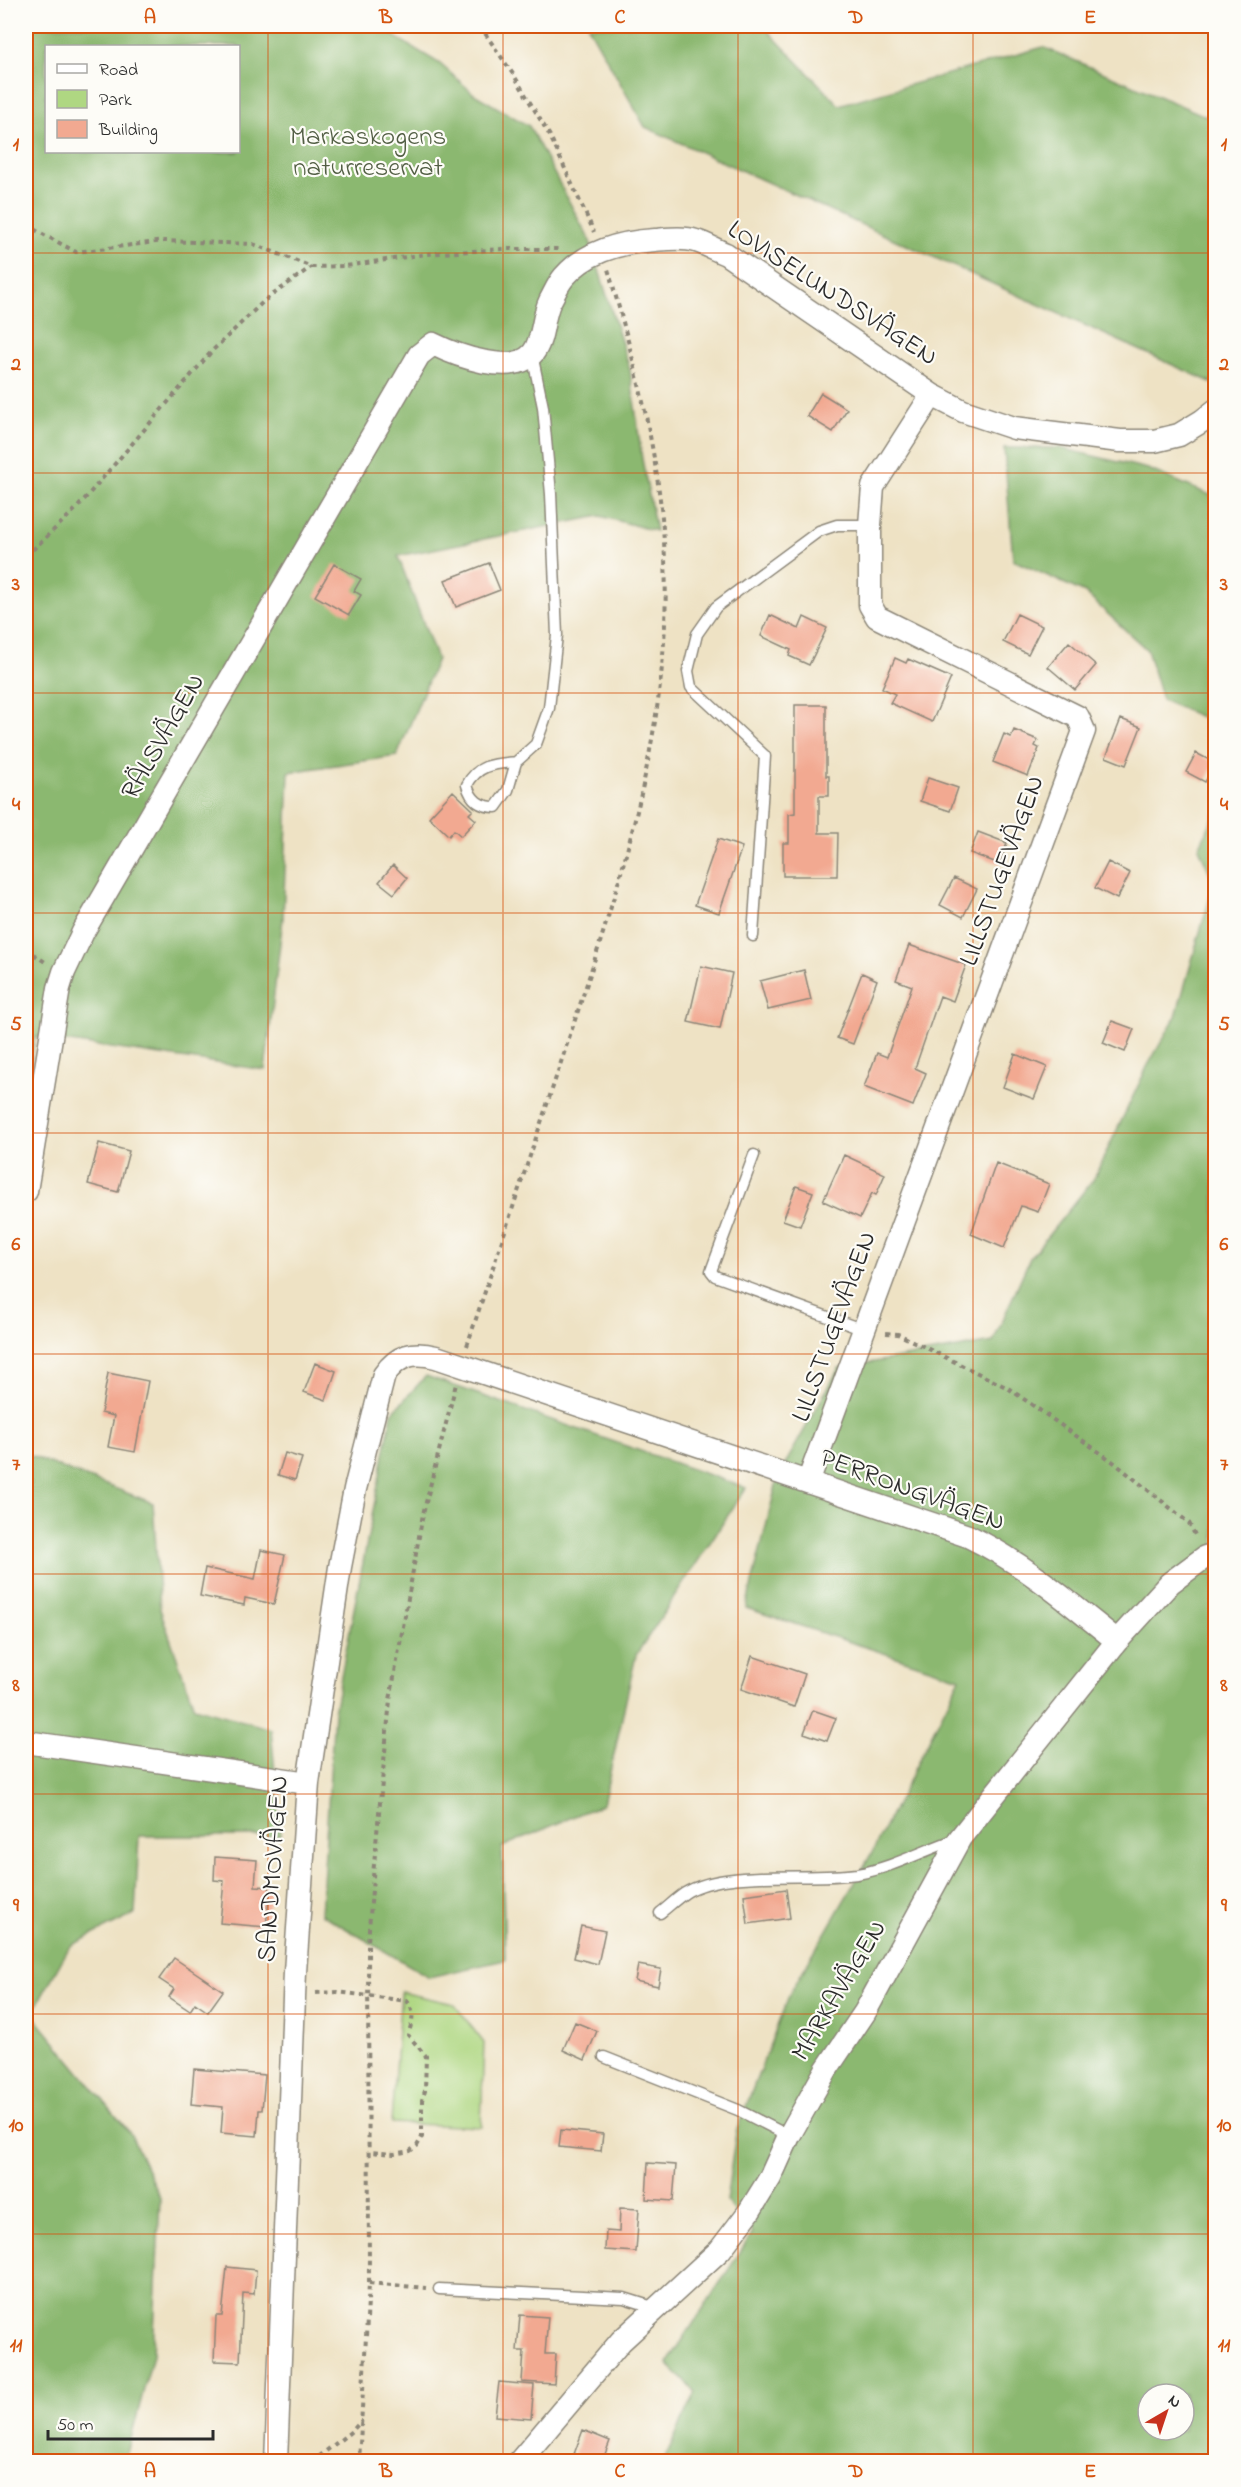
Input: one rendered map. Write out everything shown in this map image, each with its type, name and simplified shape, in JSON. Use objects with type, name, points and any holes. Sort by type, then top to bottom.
[{"type":"street","name":"LOVISELUNDSVÄGEN","points":[[532,354],[540,340],[546,308],[563,278],[582,261],[603,250],[628,242],[671,239],[696,241],[726,254],[932,395],[963,411],[1014,428],[1120,441],[1154,441],[1179,435],[1202,422],[1215,410]]},
{"type":"street","name":"RÄLSVÄGEN","points":[[26,1191],[60,988],[74,952],[419,355],[433,344],[453,354],[487,363],[515,363],[532,354]]},
{"type":"street","name":"LILLSTUGEVÄGEN","points":[[808,1482],[1084,730],[1078,717],[877,617],[870,605],[870,525],[873,487],[932,395]]},
{"type":"street","name":"SANDMOVÄGEN","points":[[276,2462],[294,1996],[308,1783],[340,1567],[355,1489],[384,1375],[392,1364],[406,1356],[421,1353],[461,1365]]},
{"type":"street","name":"PERRONGVÄGEN","points":[[461,1365],[968,1536],[996,1550],[1045,1583],[1118,1641]]},
{"type":"street","name":"MARKAVÄGEN","points":[[519,2462],[621,2341],[720,2250],[749,2212],[770,2178],[789,2136],[826,2070],[865,2012],[960,1838],[1118,1641],[1170,1584],[1205,1557],[1208,1550]]},
{"type":"street","points":[[26,1742],[308,1783]]},
{"type":"lane","points":[[516,762],[492,765],[474,772],[467,785],[470,796],[484,807],[496,807],[508,790],[516,762],[536,744],[549,708],[557,635],[551,494],[543,407],[532,354]]},
{"type":"lane","points":[[753,936],[765,756],[691,687],[688,672],[697,634],[716,606],[819,531],[837,525],[870,525]]},
{"type":"lane","points":[[754,1155],[711,1270],[715,1276],[864,1330]]},
{"type":"lane","points":[[660,1913],[685,1893],[705,1885],[746,1878],[857,1874],[880,1869],[960,1838]]},
{"type":"lane","points":[[604,2057],[711,2098],[789,2136]]},
{"type":"lane","points":[[439,2289],[624,2298],[656,2308]]},
{"type":"path","points":[[359,2462],[369,2283],[368,1942],[390,1700],[423,1514],[461,1365],[611,910],[638,809],[651,747],[664,648],[666,576],[660,493],[640,384],[603,250],[550,136],[515,77],[480,26]]},
{"type":"path","points":[[26,225],[76,252],[164,241],[253,244],[312,267],[346,266],[426,254],[503,249],[603,250]]},
{"type":"path","points":[[26,556],[76,509],[212,351],[264,301],[312,267]]},
{"type":"path","points":[[864,1330],[898,1334],[1008,1388],[1112,1461],[1189,1523],[1208,1550]]},
{"type":"path","points":[[294,1996],[325,1991],[369,1995],[407,2001],[412,2008],[413,2019],[408,2035],[426,2056],[425,2091],[422,2100],[422,2137],[417,2146],[410,2151],[394,2154],[370,2152]]},
{"type":"path","points":[[369,2283],[439,2289]]},
{"type":"path","points":[[312,2462],[353,2430],[362,2419]]},
{"type":"green space","name":"Markaskogens naturreservat","points":[[26,26],[377,26],[439,63],[474,94],[529,126],[590,241],[630,370],[642,459],[656,531],[600,516],[398,556],[437,659],[397,756],[289,772],[283,918],[265,1070],[35,1037],[26,1090]]},
{"type":"green space","points":[[588,26],[763,26],[839,105],[1043,47],[1215,120],[1215,384],[645,127]]},
{"type":"green space","points":[[1004,448],[1060,448],[1148,469],[1215,497],[1215,723],[1162,700],[1147,650],[1085,593],[1013,560]]},
{"type":"green space","points":[[1215,813],[1215,2461],[663,2462],[696,2392],[667,2364],[753,2232],[726,2201],[736,2132],[790,1993],[873,1851],[960,1678],[746,1608],[778,1477],[839,1368],[993,1342],[1030,1258],[1093,1180],[1147,1067],[1176,1016],[1214,883],[1199,848]]},
{"type":"green space","points":[[426,1376],[746,1488],[636,1655],[603,1804],[502,1847],[505,1960],[429,1977],[321,1914],[334,1712],[392,1413]]},
{"type":"green space","points":[[26,1454],[153,1503],[160,1609],[194,1707],[271,1729],[281,1836],[139,1836],[135,1914],[70,1946],[32,2014],[130,2133],[160,2198],[153,2355],[125,2461],[26,2461]]},
{"type":"green space","points":[[401,1992],[454,2004],[484,2043],[481,2127],[391,2123]]},
{"type":"building","points":[[821,393],[847,409],[833,432],[807,416]]},
{"type":"building","points":[[489,563],[500,590],[456,607],[445,580]]},
{"type":"building","points":[[334,564],[361,579],[354,591],[361,595],[349,615],[315,596]]},
{"type":"building","points":[[1017,614],[1042,626],[1028,654],[1003,642]]},
{"type":"building","points":[[770,615],[799,629],[804,617],[827,628],[809,665],[789,656],[791,650],[761,636]]},
{"type":"building","points":[[1069,642],[1096,665],[1075,690],[1048,667]]},
{"type":"building","points":[[895,658],[906,663],[908,659],[951,678],[932,722],[890,703],[895,694],[882,688]]},
{"type":"building","points":[[795,705],[826,705],[826,776],[829,776],[829,796],[819,796],[819,833],[838,833],[837,876],[783,876],[783,843],[789,843],[789,814],[795,813]]},
{"type":"building","points":[[1121,719],[1141,727],[1126,765],[1106,757]]},
{"type":"building","points":[[1014,730],[1038,740],[1035,746],[1039,748],[1028,776],[993,762],[1004,734],[1011,737]]},
{"type":"building","points":[[1196,753],[1215,763],[1205,782],[1186,772]]},
{"type":"building","points":[[928,778],[958,788],[950,811],[920,801]]},
{"type":"building","points":[[453,791],[473,810],[469,814],[476,820],[461,836],[454,830],[449,836],[429,817]]},
{"type":"building","points":[[978,832],[1007,843],[1000,864],[970,853]]},
{"type":"building","points":[[718,839],[742,847],[719,913],[695,905]]},
{"type":"building","points":[[1108,862],[1130,873],[1117,899],[1095,888]]},
{"type":"building","points":[[393,865],[407,878],[394,894],[379,882]]},
{"type":"building","points":[[954,878],[977,889],[963,917],[940,905]]},
{"type":"building","points":[[909,945],[966,965],[953,1001],[940,996],[915,1068],[926,1073],[913,1106],[864,1087],[877,1053],[887,1057],[912,986],[896,980]]},
{"type":"building","points":[[701,966],[732,973],[720,1029],[688,1022]]},
{"type":"building","points":[[804,970],[811,1000],[768,1010],[760,981]]},
{"type":"building","points":[[862,973],[877,980],[853,1044],[837,1038]]},
{"type":"building","points":[[1112,1021],[1134,1029],[1125,1052],[1103,1043]]},
{"type":"building","points":[[1015,1054],[1047,1067],[1034,1099],[1003,1087]]},
{"type":"building","points":[[99,1143],[129,1151],[118,1192],[88,1184]]},
{"type":"building","points":[[844,1155],[885,1174],[876,1195],[872,1193],[860,1218],[823,1201]]},
{"type":"building","points":[[996,1163],[1049,1184],[1038,1212],[1021,1206],[1004,1248],[971,1234]]},
{"type":"building","points":[[796,1186],[813,1192],[800,1226],[783,1220]]},
{"type":"building","points":[[315,1363],[336,1371],[326,1400],[304,1392]]},
{"type":"building","points":[[108,1373],[148,1381],[135,1452],[108,1447],[114,1416],[101,1413]]},
{"type":"building","points":[[285,1453],[302,1458],[295,1480],[278,1475]]},
{"type":"building","points":[[261,1550],[285,1555],[274,1604],[245,1598],[244,1605],[200,1596],[205,1568],[255,1579]]},
{"type":"building","points":[[752,1656],[805,1674],[794,1707],[741,1689]]},
{"type":"building","points":[[813,1710],[836,1718],[827,1741],[804,1733]]},
{"type":"building","points":[[215,1857],[257,1860],[255,1886],[270,1887],[266,1927],[220,1923],[224,1881],[214,1880]]},
{"type":"building","points":[[786,1889],[790,1918],[748,1924],[744,1895]]},
{"type":"building","points":[[581,1926],[605,1931],[598,1964],[574,1958]]},
{"type":"building","points":[[174,1958],[223,1991],[208,2012],[195,2003],[190,2011],[169,1997],[174,1989],[159,1979]]},
{"type":"building","points":[[638,1965],[661,1969],[658,1986],[635,1981]]},
{"type":"building","points":[[575,2022],[597,2031],[585,2060],[563,2050]]},
{"type":"building","points":[[194,2069],[265,2075],[257,2136],[221,2133],[223,2107],[191,2104]]},
{"type":"building","points":[[561,2130],[603,2134],[601,2151],[559,2147]]},
{"type":"building","points":[[648,2163],[676,2165],[673,2201],[646,2199]]},
{"type":"building","points":[[620,2208],[639,2209],[636,2252],[605,2250],[606,2231],[619,2232]]},
{"type":"building","points":[[227,2267],[256,2270],[254,2294],[243,2293],[240,2362],[214,2361],[216,2316],[222,2316]]},
{"type":"building","points":[[520,2315],[548,2317],[545,2354],[556,2354],[554,2384],[522,2382],[524,2351],[517,2351]]},
{"type":"building","points":[[499,2382],[534,2385],[531,2419],[495,2416]]},
{"type":"building","points":[[583,2430],[610,2441],[602,2462],[592,2462],[574,2454]]}]
